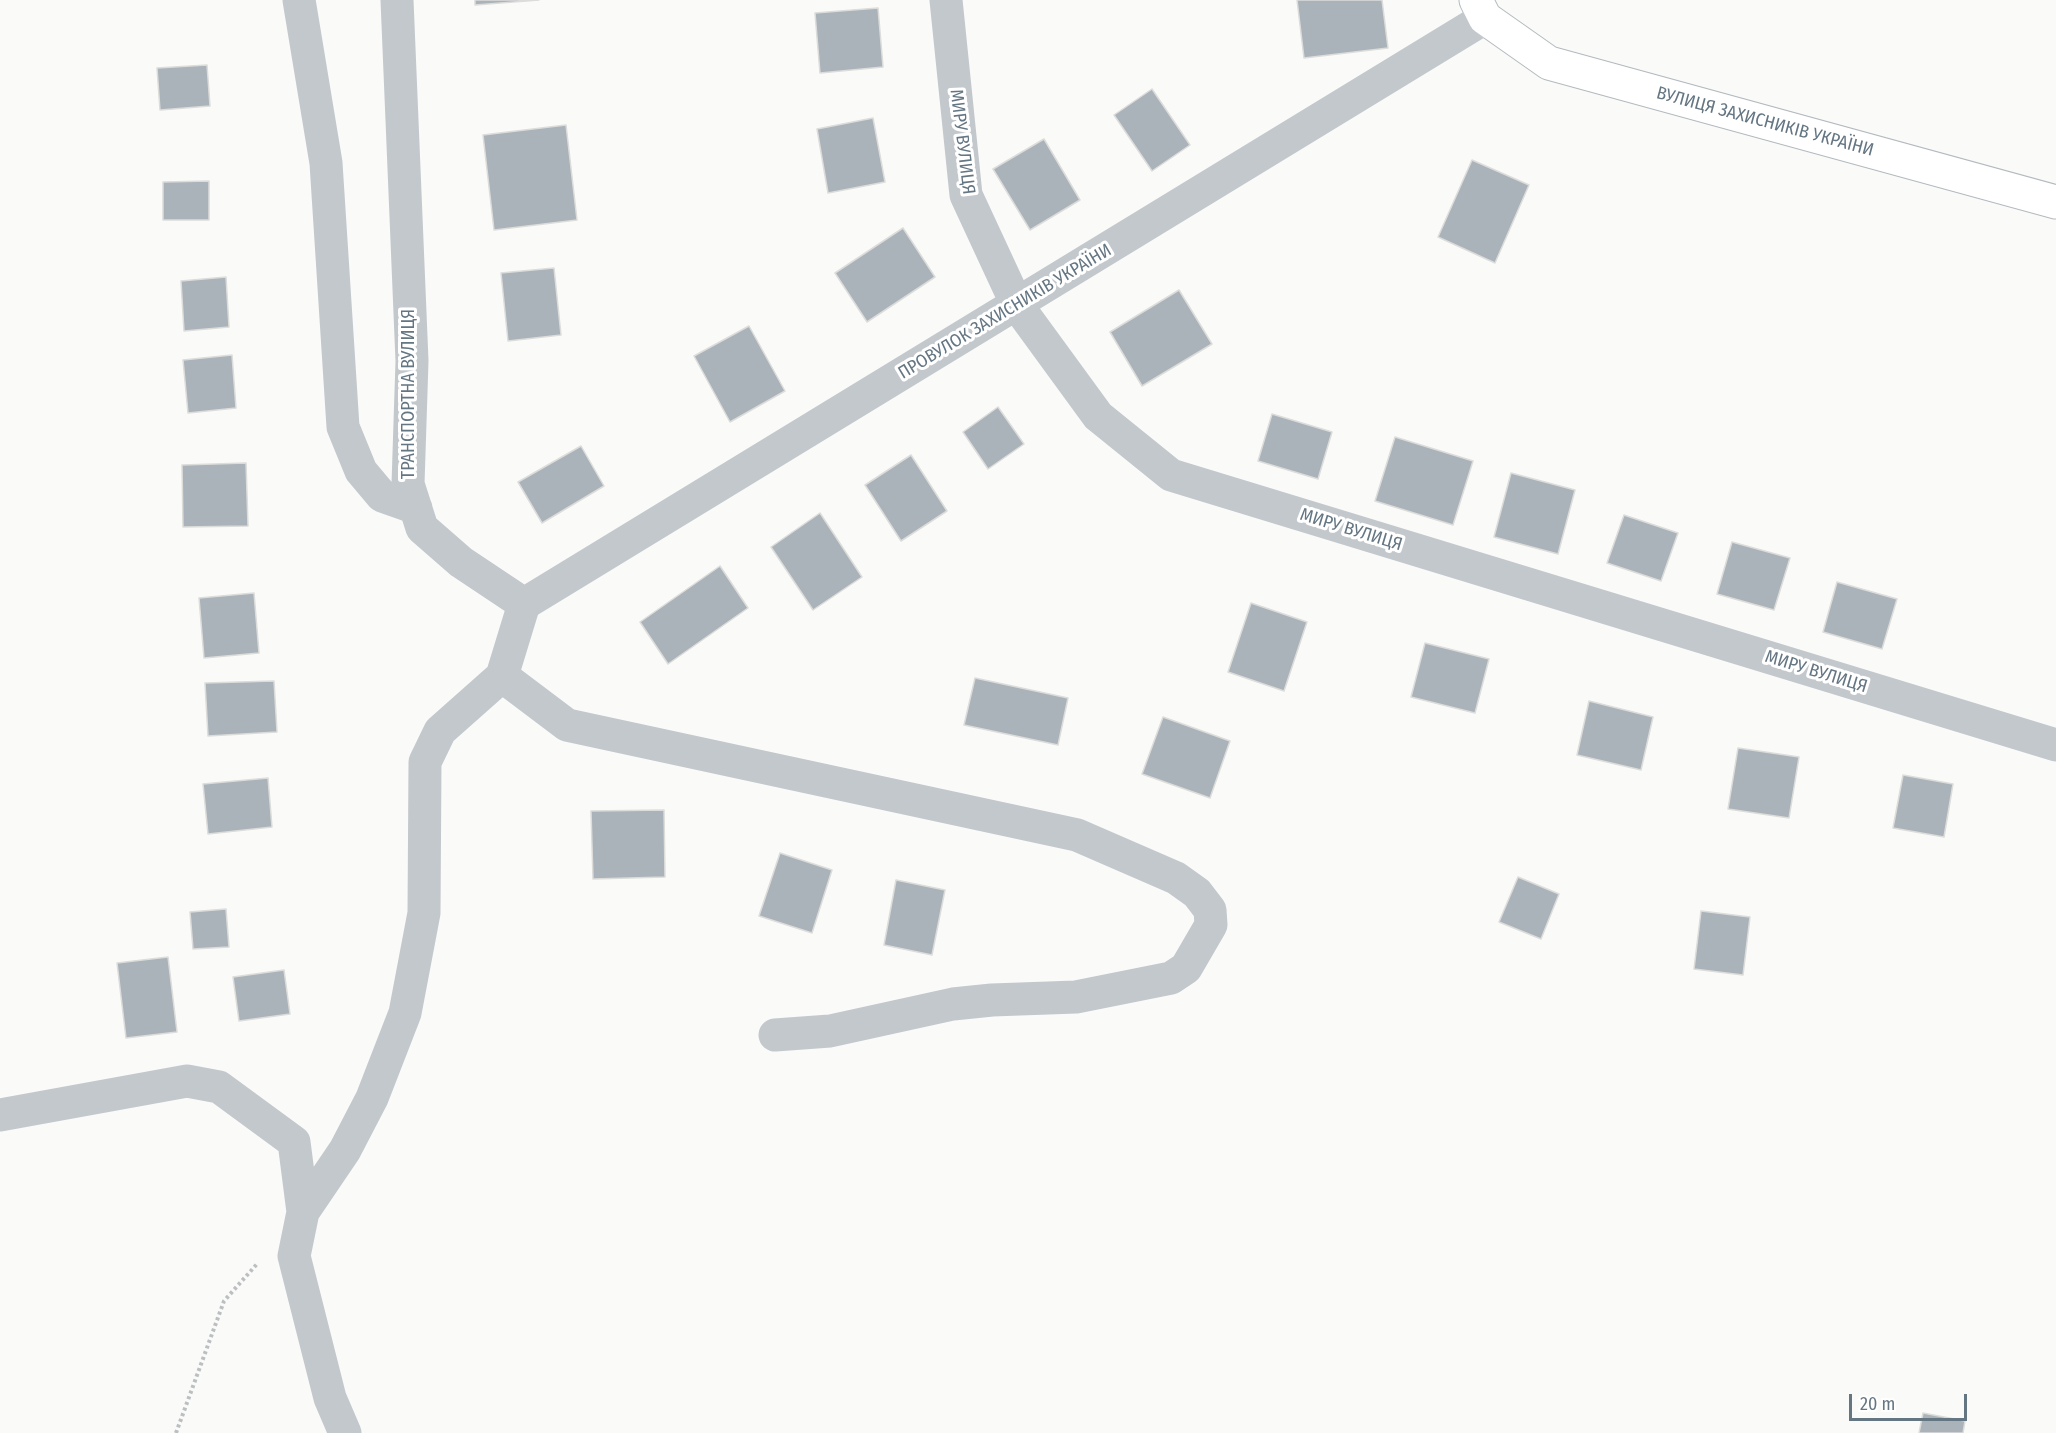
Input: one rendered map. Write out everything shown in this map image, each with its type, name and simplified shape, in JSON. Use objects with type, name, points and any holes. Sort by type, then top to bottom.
[{"type":"street","points":[[299,0],[326,163],[343,427],[361,471],[382,496],[416,508]]},
{"type":"street","name":"ТРАНСПОРТНА ВУЛИЦЯ","points":[[397,0],[412,361],[408,484],[422,528],[461,562],[524,604]]},
{"type":"street","name":"МИРУ ВУЛИЦЯ","points":[[946,0],[966,195],[1017,305],[1098,416],[1171,475],[2056,746]]},
{"type":"street","name":"ПРОВУЛОК ЗАХИСНИКІВ УКРАЇНИ","points":[[524,604],[1017,305],[1481,9]]},
{"type":"street","name":"ВУЛИЦЯ ЗАХИСНИКІВ УКРАЇНИ","points":[[1481,9],[1549,63],[2056,202]]},
{"type":"street","points":[[303,1212],[351,1140],[372,1098],[405,1013],[424,914],[425,762],[440,731],[501,676],[524,604]]},
{"type":"street","points":[[501,676],[567,725],[1077,835],[1176,878],[1197,893],[1210,910],[1211,925],[1186,968],[1171,978],[1076,996],[953,1004],[830,1031],[776,1035]]},
{"type":"street","points":[[0,1115],[187,1081],[219,1087],[294,1142],[303,1212],[294,1256],[330,1398],[345,1433]]},
{"type":"path","points":[[176,1433],[224,1301],[264,1257]]},
{"type":"building","points":[[475,0],[539,0],[475,5]]},
{"type":"building","points":[[1297,0],[1382,0],[1388,48],[1304,58]]},
{"type":"building","points":[[878,8],[883,67],[820,73],[815,13]]},
{"type":"building","points":[[207,65],[210,106],[160,110],[157,68]]},
{"type":"building","points":[[1152,89],[1190,145],[1152,171],[1114,115]]},
{"type":"building","points":[[873,118],[885,182],[828,193],[817,129]]},
{"type":"building","points":[[566,125],[577,220],[494,230],[483,135]]},
{"type":"building","points":[[1044,139],[1080,200],[1030,230],[993,169]]},
{"type":"building","points":[[1472,160],[1529,185],[1495,263],[1438,237]]},
{"type":"building","points":[[209,181],[209,220],[163,220],[163,182]]},
{"type":"building","points":[[903,228],[935,277],[867,322],[835,273]]},
{"type":"building","points":[[554,268],[561,335],[508,341],[501,273]]},
{"type":"building","points":[[226,277],[229,327],[184,331],[181,281]]},
{"type":"building","points":[[1179,290],[1212,344],[1142,386],[1110,332]]},
{"type":"building","points":[[749,326],[785,391],[730,422],[694,356]]},
{"type":"building","points":[[232,355],[236,408],[188,413],[183,360]]},
{"type":"building","points":[[998,407],[1024,444],[988,469],[963,432]]},
{"type":"building","points":[[1272,414],[1332,432],[1318,479],[1258,461]]},
{"type":"building","points":[[1395,437],[1473,461],[1453,525],[1375,501]]},
{"type":"building","points":[[581,446],[604,486],[542,523],[518,482]]},
{"type":"building","points":[[911,455],[947,511],[901,541],[865,485]]},
{"type":"building","points":[[246,463],[248,526],[183,527],[182,465]]},
{"type":"building","points":[[1511,473],[1575,490],[1558,554],[1494,537]]},
{"type":"building","points":[[820,513],[862,577],[813,610],[771,547]]},
{"type":"building","points":[[1624,515],[1678,533],[1661,581],[1607,563]]},
{"type":"building","points":[[1732,542],[1790,558],[1774,610],[1717,594]]},
{"type":"building","points":[[720,566],[748,608],[668,664],[640,622]]},
{"type":"building","points":[[1837,582],[1897,599],[1882,649],[1823,632]]},
{"type":"building","points":[[254,593],[259,653],[204,658],[199,598]]},
{"type":"building","points":[[1251,603],[1307,622],[1284,691],[1228,672]]},
{"type":"building","points":[[1425,643],[1489,659],[1475,713],[1411,697]]},
{"type":"building","points":[[975,678],[1068,698],[1058,745],[964,725]]},
{"type":"building","points":[[274,681],[277,732],[208,736],[205,683]]},
{"type":"building","points":[[1589,701],[1653,717],[1641,770],[1577,755]]},
{"type":"building","points":[[1163,717],[1230,741],[1210,798],[1142,774]]},
{"type":"building","points":[[1738,748],[1799,757],[1789,818],[1728,809]]},
{"type":"building","points":[[1903,775],[1953,784],[1944,837],[1893,828]]},
{"type":"building","points":[[268,778],[272,827],[208,834],[203,784]]},
{"type":"building","points":[[664,810],[665,877],[593,879],[591,811]]},
{"type":"building","points":[[780,853],[832,870],[812,933],[759,916]]},
{"type":"building","points":[[1518,877],[1559,894],[1541,939],[1499,922]]},
{"type":"building","points":[[896,880],[945,890],[932,955],[884,945]]},
{"type":"building","points":[[226,909],[229,947],[193,949],[190,912]]},
{"type":"building","points":[[1701,911],[1750,917],[1743,975],[1694,969]]},
{"type":"building","points":[[168,957],[177,1032],[126,1038],[117,963]]},
{"type":"building","points":[[284,970],[290,1014],[239,1021],[233,977]]},
{"type":"building","points":[[1923,1413],[1965,1421],[1963,1433],[1919,1433]]}]
